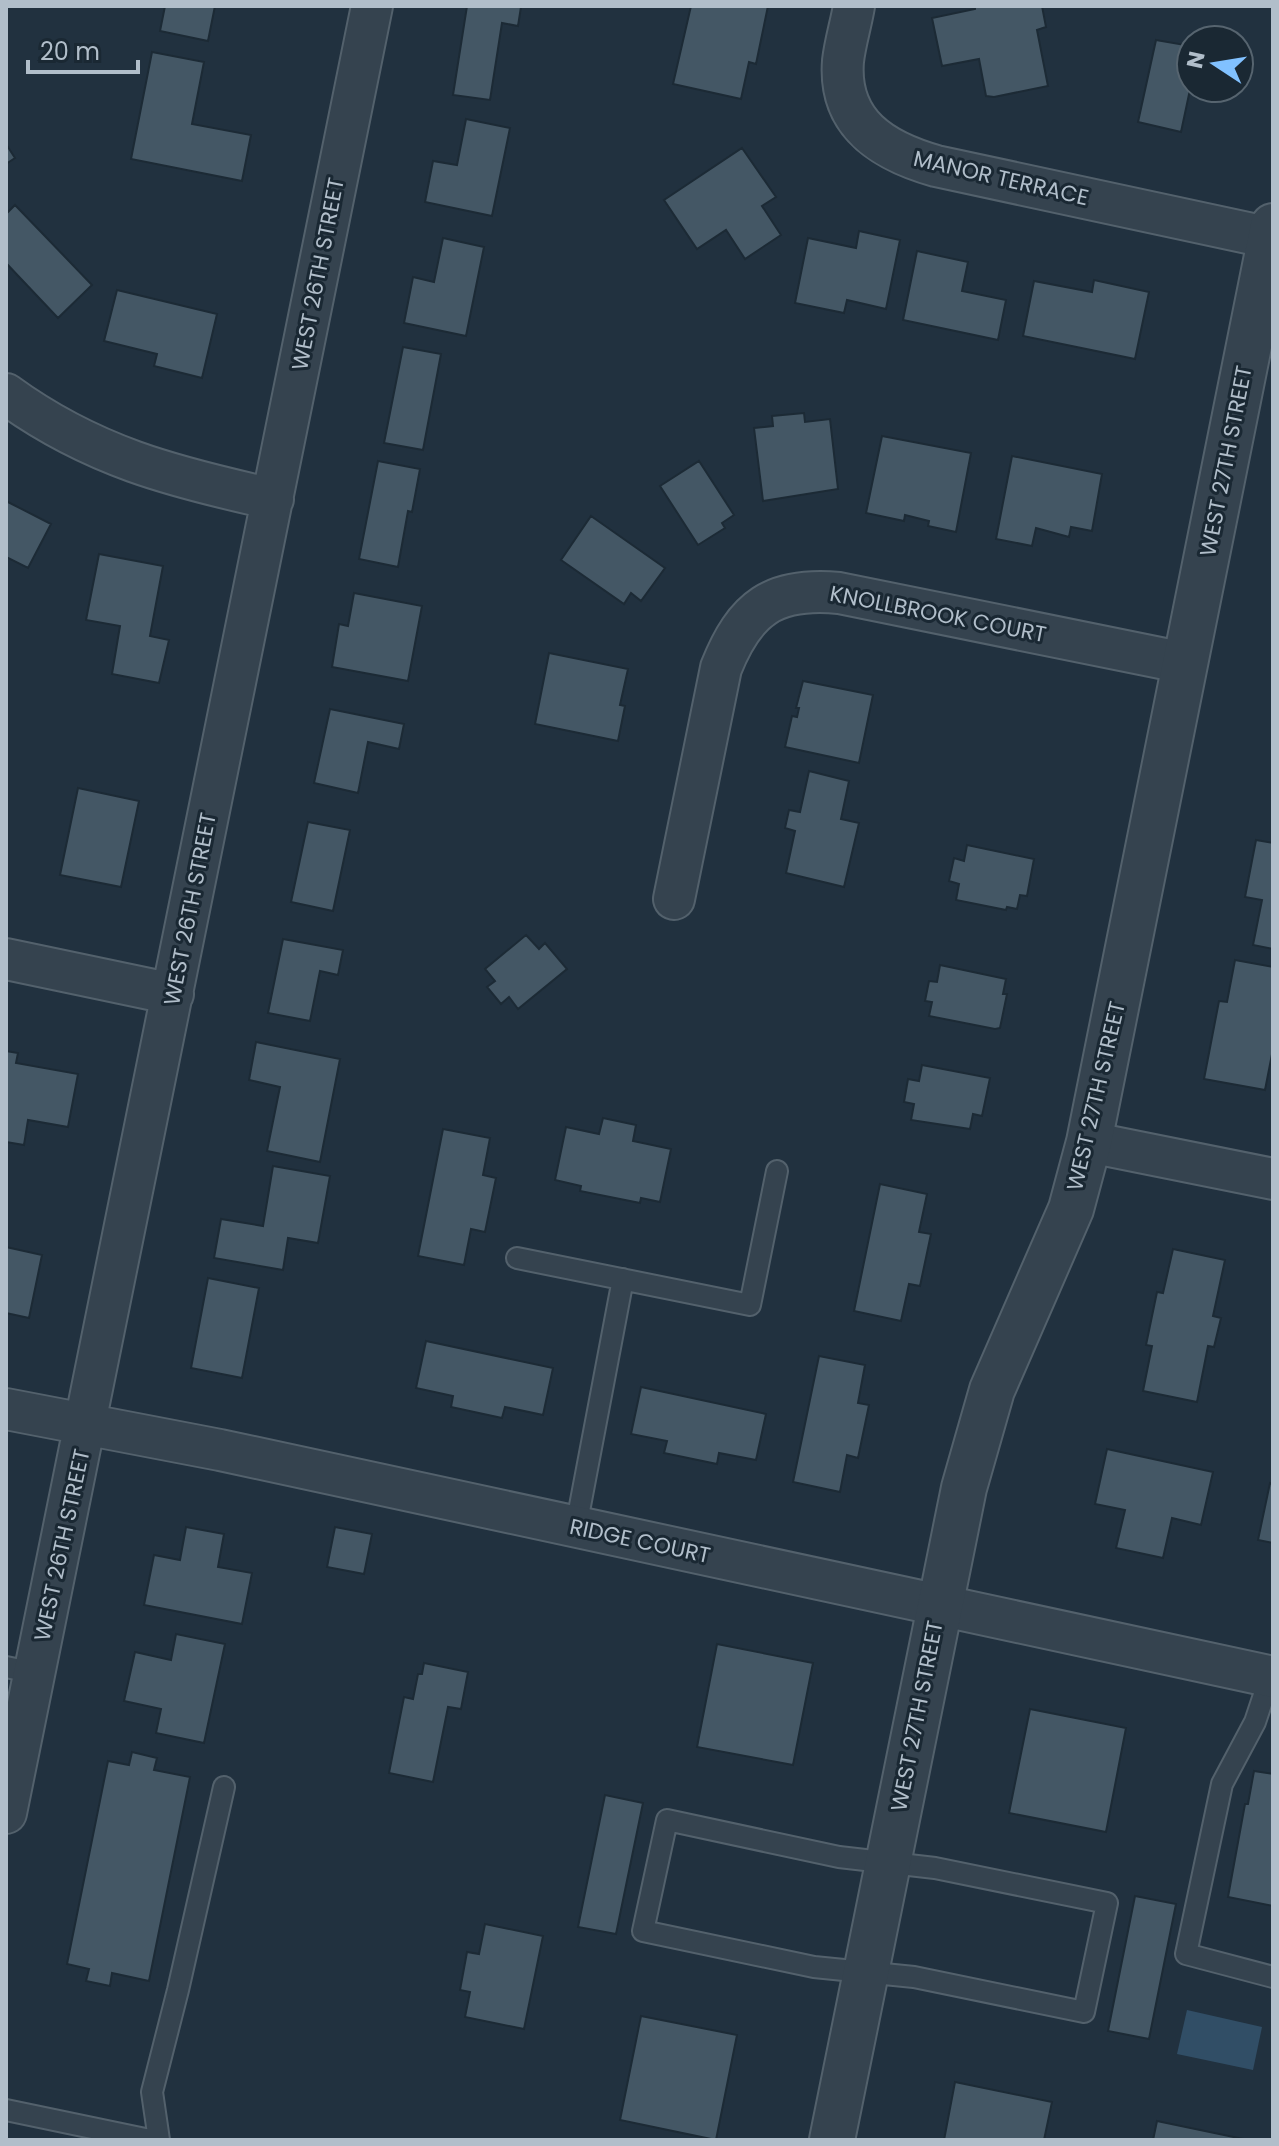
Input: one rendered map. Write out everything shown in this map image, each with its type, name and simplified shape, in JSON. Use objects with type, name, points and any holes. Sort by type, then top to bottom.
[{"type":"street","name":"WEST 26TH STREET","points":[[6,1813],[20,1670],[86,1425],[372,6]]},
{"type":"street","name":"MANOR TERRACE","points":[[854,6],[843,62],[849,103],[857,120],[886,147],[909,159],[936,166],[1272,232]]},
{"type":"street","name":"WEST 27TH STREET","points":[[832,2140],[964,1488],[992,1390],[1071,1209],[1089,1142],[1272,232]]},
{"type":"street","points":[[6,394],[66,434],[127,461],[193,481],[273,499]]},
{"type":"street","name":"KNOLLBROOK COURT","points":[[674,899],[721,668],[734,637],[750,616],[775,599],[811,590],[839,593],[1185,663]]},
{"type":"street","points":[[6,959],[173,994]]},
{"type":"street","points":[[1089,1142],[1273,1179]]},
{"type":"street","name":"RIDGE COURT","points":[[6,1409],[235,1453],[1272,1677]]},
{"type":"lane","points":[[517,1258],[750,1305],[777,1171]]},
{"type":"lane","points":[[576,1527],[623,1279]]},
{"type":"lane","points":[[1272,1677],[1255,1722],[1222,1784],[1186,1954],[1273,1977]]},
{"type":"lane","points":[[159,2140],[152,2092],[224,1787]]},
{"type":"lane","points":[[667,1820],[839,1857],[888,1862],[935,1868],[1107,1903],[1084,2012],[914,1977],[814,1967],[643,1931],[667,1820]]},
{"type":"lane","points":[[6,2110],[150,2140]]},
{"type":"water","points":[[1187,2010],[1262,2027],[1253,2070],[1177,2054]]},
{"type":"building","points":[[165,6],[215,6],[208,41],[160,31]]},
{"type":"building","points":[[467,6],[521,7],[518,26],[502,23],[490,100],[453,95]]},
{"type":"building","points":[[691,6],[768,6],[756,64],[749,62],[741,99],[673,84]]},
{"type":"building","points":[[975,6],[1042,6],[1046,27],[1037,30],[1048,86],[986,96],[979,59],[942,66],[932,18],[975,9]]},
{"type":"building","points":[[1156,40],[1175,43],[1175,104],[1187,104],[1181,132],[1138,122]]},
{"type":"building","points":[[152,52],[204,62],[192,124],[251,135],[242,181],[131,159]]},
{"type":"building","points":[[466,119],[510,128],[492,216],[425,202],[433,161],[457,165]]},
{"type":"building","points":[[6,144],[15,158],[6,164]]},
{"type":"building","points":[[742,148],[776,197],[762,206],[781,235],[745,259],[726,230],[697,249],[664,200]]},
{"type":"building","points":[[15,205],[92,285],[58,318],[6,263],[6,214]]},
{"type":"building","points":[[859,231],[900,240],[886,309],[847,300],[844,313],[795,303],[808,238],[856,248]]},
{"type":"building","points":[[443,238],[484,247],[466,336],[404,323],[413,277],[434,282]]},
{"type":"building","points":[[917,251],[968,262],[962,291],[1006,300],[998,340],[903,320]]},
{"type":"building","points":[[1094,280],[1149,292],[1135,359],[1023,336],[1034,281],[1092,292]]},
{"type":"building","points":[[117,290],[217,314],[202,378],[154,366],[157,354],[104,341]]},
{"type":"building","points":[[403,347],[441,354],[423,450],[384,443]]},
{"type":"building","points":[[804,413],[805,422],[830,419],[838,489],[763,501],[754,428],[773,426],[772,416]]},
{"type":"building","points":[[882,436],[971,453],[956,532],[928,526],[929,521],[905,515],[904,521],[866,513]]},
{"type":"building","points":[[1012,456],[1102,474],[1092,531],[1071,527],[1069,537],[1036,528],[1032,546],[996,539]]},
{"type":"building","points":[[378,461],[420,469],[412,512],[408,511],[398,567],[359,559]]},
{"type":"building","points":[[699,461],[734,515],[722,523],[725,528],[698,545],[660,486]]},
{"type":"building","points":[[6,501],[51,524],[28,568],[6,557]]},
{"type":"building","points":[[591,516],[665,568],[641,601],[631,593],[624,604],[561,560]]},
{"type":"building","points":[[99,554],[163,566],[150,636],[169,640],[159,683],[112,674],[120,626],[86,620]]},
{"type":"building","points":[[354,593],[422,606],[408,681],[332,667],[339,624],[348,626]]},
{"type":"building","points":[[549,653],[628,669],[620,705],[625,706],[618,741],[535,724]]},
{"type":"building","points":[[803,681],[873,695],[859,763],[785,747],[792,716],[797,717],[799,708],[796,708]]},
{"type":"building","points":[[330,709],[404,724],[399,749],[368,742],[358,793],[314,783]]},
{"type":"building","points":[[809,771],[849,781],[841,819],[859,823],[844,887],[786,873],[795,831],[785,828],[789,810],[800,812]]},
{"type":"building","points":[[78,788],[139,801],[121,887],[60,875]]},
{"type":"building","points":[[308,822],[350,830],[333,911],[291,902]]},
{"type":"building","points":[[1256,840],[1273,843],[1273,949],[1253,945],[1262,900],[1245,897]]},
{"type":"building","points":[[967,845],[1034,859],[1027,896],[1020,895],[1017,909],[1007,907],[1006,910],[956,900],[959,884],[949,881],[954,858],[964,861]]},
{"type":"building","points":[[526,935],[539,949],[545,943],[567,969],[518,1009],[509,997],[501,1004],[487,987],[495,981],[485,969]]},
{"type":"building","points":[[283,939],[343,950],[338,975],[320,971],[310,1021],[268,1013]]},
{"type":"building","points":[[1235,960],[1273,967],[1273,1049],[1265,1090],[1204,1079],[1219,1001],[1227,1002]]},
{"type":"building","points":[[940,965],[1006,979],[1003,994],[1007,994],[1000,1028],[929,1016],[932,1002],[925,1001],[929,981],[937,982]]},
{"type":"building","points":[[256,1042],[340,1059],[320,1162],[267,1151],[280,1087],[249,1080]]},
{"type":"building","points":[[6,1051],[18,1053],[16,1063],[78,1074],[68,1127],[28,1120],[24,1145],[6,1142]]},
{"type":"building","points":[[922,1065],[990,1078],[982,1116],[973,1114],[970,1129],[911,1120],[914,1104],[904,1102],[908,1079],[919,1081]]},
{"type":"building","points":[[603,1118],[636,1125],[633,1141],[671,1149],[660,1202],[641,1198],[640,1203],[580,1191],[581,1186],[555,1180],[566,1127],[599,1134]]},
{"type":"building","points":[[443,1129],[490,1138],[483,1175],[496,1178],[485,1232],[471,1229],[464,1265],[418,1256]]},
{"type":"building","points":[[273,1166],[330,1176],[318,1243],[288,1238],[283,1270],[214,1258],[221,1219],[263,1226]]},
{"type":"building","points":[[880,1184],[927,1194],[919,1232],[931,1234],[920,1286],[909,1284],[901,1321],[854,1311]]},
{"type":"building","points":[[6,1247],[42,1255],[29,1318],[6,1313]]},
{"type":"building","points":[[1173,1249],[1225,1260],[1213,1316],[1221,1318],[1214,1347],[1208,1346],[1197,1402],[1143,1391],[1152,1346],[1146,1345],[1157,1292],[1163,1293]]},
{"type":"building","points":[[208,1278],[259,1288],[242,1378],[191,1368]]},
{"type":"building","points":[[426,1341],[553,1368],[543,1415],[505,1407],[502,1418],[451,1407],[453,1396],[416,1388]]},
{"type":"building","points":[[819,1356],[865,1365],[858,1403],[869,1405],[858,1458],[847,1455],[840,1492],[793,1482]]},
{"type":"building","points":[[641,1387],[766,1414],[756,1460],[719,1453],[717,1464],[664,1453],[667,1441],[631,1434]]},
{"type":"building","points":[[1107,1449],[1213,1472],[1201,1525],[1172,1518],[1163,1558],[1116,1548],[1125,1510],[1095,1504]]},
{"type":"building","points":[[1270,1483],[1273,1484],[1273,1543],[1258,1540]]},
{"type":"building","points":[[186,1527],[224,1534],[218,1567],[252,1573],[242,1624],[144,1605],[154,1555],[180,1560]]},
{"type":"building","points":[[335,1527],[372,1534],[364,1574],[327,1567]]},
{"type":"building","points":[[176,1634],[225,1644],[204,1743],[156,1733],[161,1709],[124,1701],[135,1652],[171,1660]]},
{"type":"building","points":[[717,1644],[813,1663],[793,1765],[697,1747]]},
{"type":"building","points":[[424,1663],[468,1672],[461,1709],[448,1707],[433,1782],[389,1773],[404,1697],[413,1699],[418,1674],[422,1674]]},
{"type":"building","points":[[1030,1709],[1126,1728],[1106,1832],[1009,1813]]},
{"type":"building","points":[[132,1752],[157,1758],[154,1770],[190,1777],[149,1981],[112,1973],[110,1986],[86,1981],[89,1969],[67,1964],[108,1761],[129,1765]]},
{"type":"building","points":[[1254,1771],[1273,1774],[1273,1906],[1228,1897]]},
{"type":"building","points":[[605,1795],[643,1803],[616,1934],[578,1927]]},
{"type":"building","points":[[1135,1896],[1176,1904],[1149,2039],[1108,2031]]},
{"type":"building","points":[[485,1924],[543,1936],[524,2029],[465,2017],[470,1992],[460,1990],[467,1952],[479,1954]]},
{"type":"building","points":[[641,2016],[737,2035],[716,2140],[620,2120]]},
{"type":"building","points":[[955,2082],[1052,2102],[1044,2140],[944,2140]]},
{"type":"building","points":[[1157,2121],[1248,2140],[1153,2140]]}]
